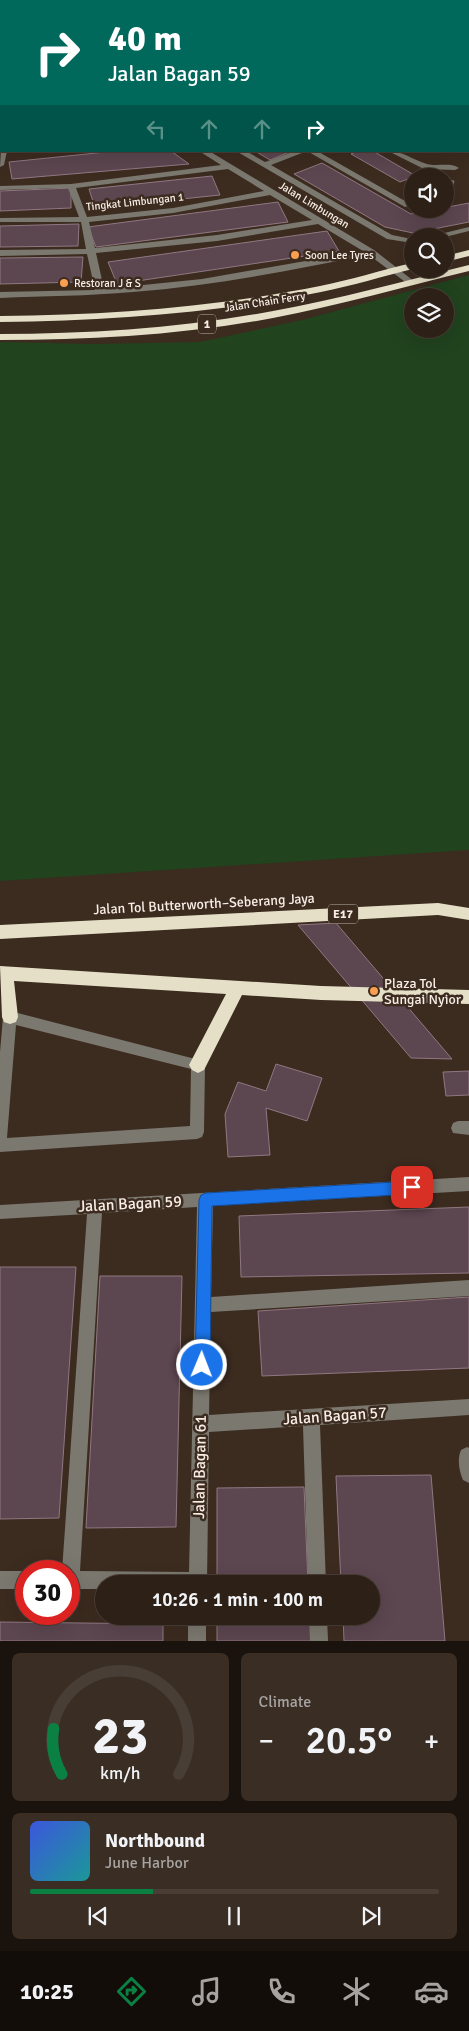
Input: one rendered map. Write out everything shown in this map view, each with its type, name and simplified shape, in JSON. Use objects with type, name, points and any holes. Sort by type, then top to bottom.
[{"type":"highway","points":[[454,257],[469,254]]},
{"type":"highway","name":"Jalan Chain Ferry","points":[[0,319],[109,318],[208,308],[324,289],[404,268]]},
{"type":"highway","name":"Jalan Chain Ferry","points":[[0,338],[112,335],[187,327],[308,308],[465,268]]},
{"type":"highway","name":"Jalan Tol Butterworth–Seberang Jaya","points":[[0,932],[438,909],[469,914]]},
{"type":"highway","points":[[10,1017],[2,973],[237,988],[469,997]]},
{"type":"highway","points":[[198,1065],[237,988]]},
{"type":"street","points":[[0,165],[2,152]]},
{"type":"street","name":"Jalan Limbungan","points":[[205,152],[271,192],[300,197],[390,237],[404,240]]},
{"type":"street","name":"Jalan Limbungan","points":[[242,152],[264,165],[300,197],[320,221],[371,252],[411,282]]},
{"type":"street","name":"Jalan Limbungan","points":[[264,165],[301,152]]},
{"type":"street","points":[[313,152],[404,203]]},
{"type":"street","points":[[394,152],[427,167],[455,168]]},
{"type":"street","points":[[0,188],[71,186],[228,167]]},
{"type":"street","points":[[71,186],[84,219],[100,292]]},
{"type":"street","name":"Tingkat Limbungan 1","points":[[0,220],[84,219],[211,205],[271,192]]},
{"type":"street","points":[[0,252],[91,251],[217,238],[320,221]]},
{"type":"street","points":[[454,232],[469,229]]},
{"type":"street","points":[[0,295],[100,292],[200,282],[290,268],[371,252]]},
{"type":"street","points":[[0,1137],[10,1017],[198,1065],[197,1132],[0,1145]]},
{"type":"street","name":"Jalan Bagan 59","points":[[0,1212],[469,1184]]},
{"type":"street","name":"Jalan Bagan 61","points":[[198,1575],[206,1200]]},
{"type":"street","points":[[70,1560],[95,1206]]},
{"type":"street","points":[[203,1305],[469,1288]]},
{"type":"street","name":"Jalan Bagan 57","points":[[201,1424],[469,1408]]},
{"type":"street","points":[[311,1417],[317,1575]]},
{"type":"street","points":[[467,1456],[469,1474]]},
{"type":"street","points":[[0,1580],[15,1580]]},
{"type":"street","points":[[80,1580],[95,1580]]},
{"type":"street","points":[[197,1625],[197,1641]]},
{"type":"street","points":[[318,1625],[318,1641]]},
{"type":"green space","points":[[469,275],[469,850],[0,881],[0,342],[92,344],[200,342],[302,320],[404,293],[404,338],[454,338],[454,288],[421,288]]},
{"type":"building","points":[[106,152],[172,152],[189,164],[12,179],[9,162]]},
{"type":"building","points":[[257,152],[290,152],[270,160]]},
{"type":"building","points":[[356,152],[375,152],[404,169],[404,180],[400,182],[351,154]]},
{"type":"building","points":[[322,163],[404,210],[404,218],[454,218],[454,206],[469,203],[469,222],[438,228],[404,228],[404,231],[385,227],[294,174]]},
{"type":"building","points":[[212,176],[220,195],[95,208],[89,189]]},
{"type":"building","points":[[71,188],[71,208],[0,211],[0,191]]},
{"type":"building","points":[[278,202],[288,222],[96,247],[88,227]]},
{"type":"building","points":[[79,224],[78,246],[0,247],[0,226]]},
{"type":"building","points":[[327,231],[339,251],[117,284],[108,262]]},
{"type":"building","points":[[83,257],[81,282],[0,284],[0,258]]},
{"type":"building","name":"Plaza Tol Sungai Nyior","points":[[336,923],[452,1059],[411,1058],[298,925]]},
{"type":"building","points":[[276,1064],[322,1078],[307,1121],[266,1108],[270,1155],[228,1157],[225,1114],[238,1082],[266,1091]]},
{"type":"building","points":[[469,1071],[469,1095],[446,1096],[443,1072]]},
{"type":"building","points":[[469,1207],[469,1273],[241,1277],[239,1216]]},
{"type":"building","points":[[0,1267],[76,1267],[59,1518],[0,1519]]},
{"type":"building","points":[[100,1276],[182,1276],[176,1527],[86,1528]]},
{"type":"building","points":[[469,1297],[469,1368],[262,1376],[258,1311]]},
{"type":"building","points":[[431,1475],[445,1641],[344,1641],[343,1625],[380,1625],[380,1575],[341,1575],[336,1476]]},
{"type":"building","points":[[304,1487],[308,1575],[217,1575],[217,1488]]},
{"type":"building","points":[[0,1622],[15,1622],[15,1625],[80,1625],[80,1623],[95,1623],[95,1625],[163,1625],[163,1641],[0,1641]]},
{"type":"building","points":[[217,1625],[310,1625],[311,1641],[217,1641]]},
{"type":"place","name":"Soon Lee Tyres","points":[[295,255]]},
{"type":"place","name":"Restoran J & S","points":[[64,283]]},
{"type":"place","name":"Plaza Tol Sungai Nyior","points":[[374,991]]},
{"type":"route","points":[[202,1365],[206,1200],[412,1187]]}]
